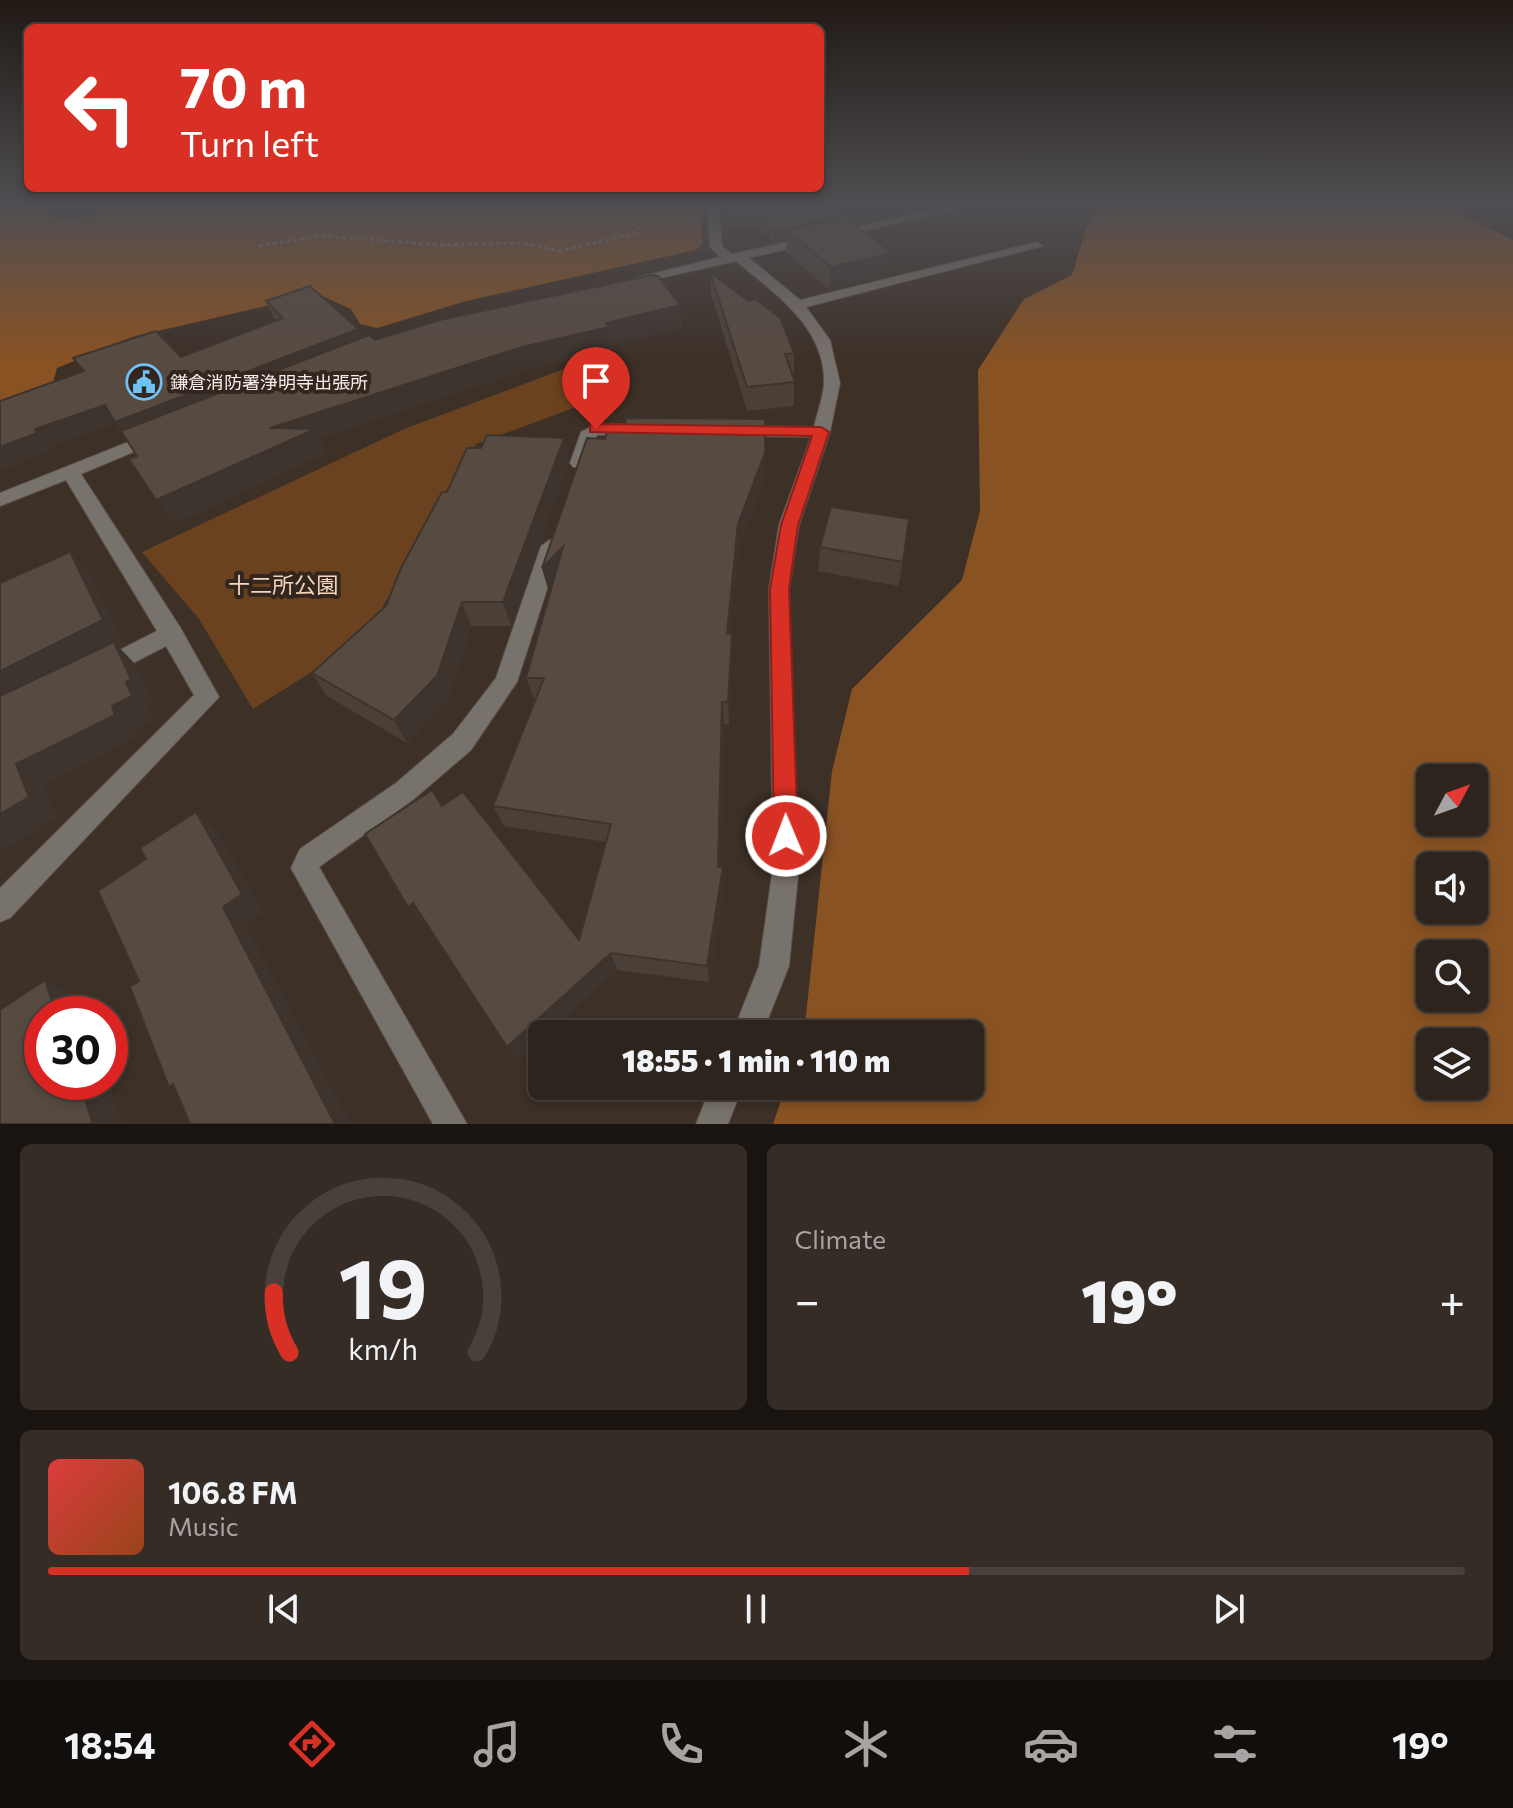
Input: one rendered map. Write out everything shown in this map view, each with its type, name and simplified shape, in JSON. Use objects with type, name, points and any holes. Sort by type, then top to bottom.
[{"type":"street","points":[[612,285],[732,257]]},
{"type":"street","points":[[735,257],[797,305],[823,340],[832,383],[821,432],[789,525],[779,589],[786,867],[774,966],[753,1020]]},
{"type":"street","points":[[797,305],[990,257]]},
{"type":"street","points":[[575,476],[590,432],[596,429],[656,430]]},
{"type":"street","points":[[0,500],[170,430]]},
{"type":"street","points":[[716,430],[821,432]]},
{"type":"street","points":[[0,908],[207,697],[172,633],[110,540],[70,471]]},
{"type":"street","points":[[451,1124],[304,868],[309,858],[405,791],[462,742],[506,682],[560,520]]},
{"type":"street","points":[[90,675],[172,633]]},
{"type":"street","points":[[712,1124],[721,1100]]},
{"type":"green space","name":"十二所公園","points":[[577,364],[606,396],[476,444],[364,639],[253,709],[199,619],[142,552],[404,429]]},
{"type":"shaded area","points":[[0,257],[662,257],[466,301],[377,328],[360,324],[351,309],[318,294],[132,337],[57,368],[52,387],[0,418]]},
{"type":"shaded area","points":[[1077,257],[1513,257],[1513,1124],[773,1124],[781,1100],[984,1100],[984,1020],[805,1020],[832,771],[852,689],[962,580],[980,511],[978,370],[1024,299],[1072,275]]},
{"type":"building","points":[[820,257],[873,257],[831,267]]},
{"type":"building","points":[[710,272],[748,301],[755,299],[780,318],[794,353],[785,354],[795,382],[747,387]]},
{"type":"building","points":[[658,276],[680,305],[606,323],[609,327],[522,347],[270,428],[315,429],[156,500],[129,459],[137,456],[121,431],[369,335],[375,340],[440,320]]},
{"type":"building","points":[[310,286],[358,329],[115,422],[105,405],[35,429],[37,433],[0,447],[0,401],[84,371],[73,358],[156,331],[181,357],[283,318],[266,301]]},
{"type":"building","points":[[626,418],[765,419],[765,453],[738,524],[727,634],[732,634],[728,702],[722,702],[718,867],[723,867],[707,966],[611,953],[537,1020],[528,1020],[528,1028],[507,1047],[413,903],[408,907],[365,834],[432,790],[442,806],[463,792],[579,940],[611,824],[493,806],[544,678],[526,678],[563,547],[542,568],[587,438],[605,439],[608,428],[624,428]]},
{"type":"building","points":[[487,435],[564,438],[503,602],[462,602],[437,676],[394,720],[312,673],[386,606],[401,568],[442,492],[447,492],[467,448],[481,448]]},
{"type":"building","points":[[831,507],[909,519],[903,562],[820,547]]},
{"type":"building","points":[[70,552],[103,620],[0,671],[0,583]]},
{"type":"building","points":[[114,642],[131,679],[126,682],[132,696],[112,706],[115,715],[16,764],[29,797],[0,814],[0,696]]},
{"type":"building","points":[[196,812],[242,894],[223,907],[335,1124],[190,1124],[173,1084],[169,1087],[130,987],[139,981],[98,891],[146,859],[140,848]]},
{"type":"building","points":[[45,980],[50,996],[24,996],[24,1100],[85,1100],[93,1124],[0,1124],[0,1010]]},
{"type":"place","name":"鎌倉消防署浄明寺出張所","points":[[144,382]]},
{"type":"route","points":[[596,429],[821,432],[789,525],[779,589],[786,836]]}]
